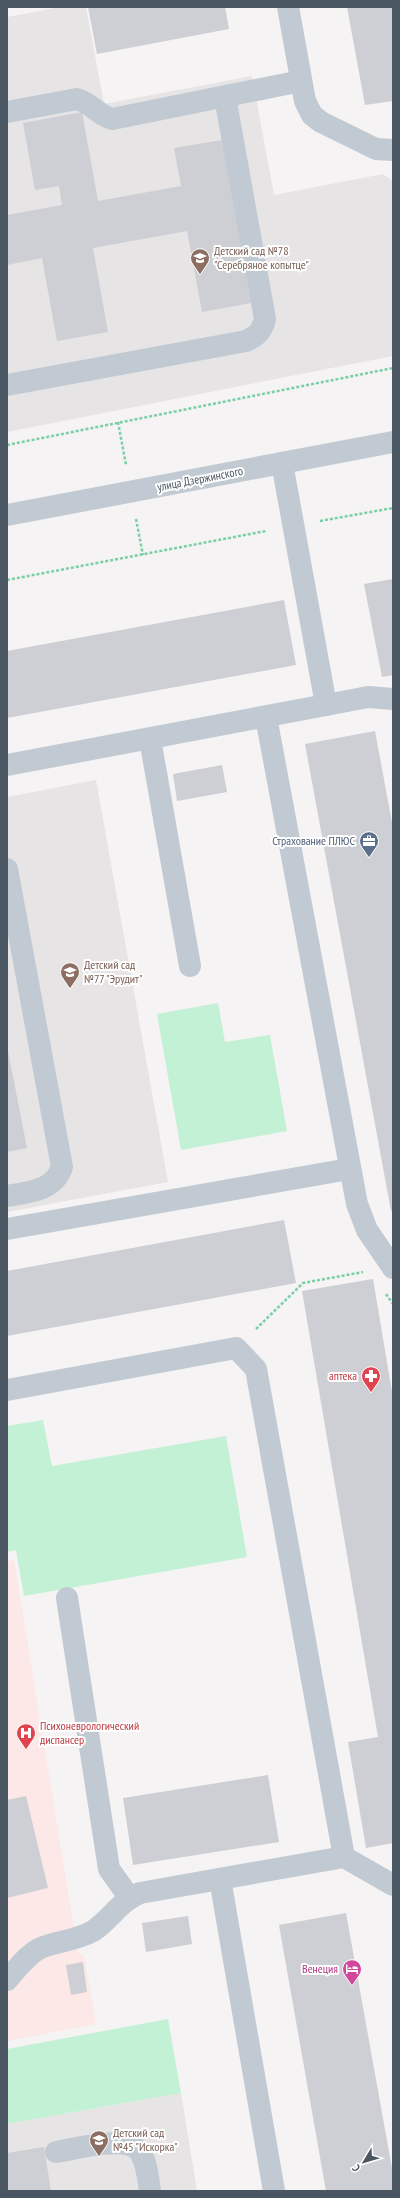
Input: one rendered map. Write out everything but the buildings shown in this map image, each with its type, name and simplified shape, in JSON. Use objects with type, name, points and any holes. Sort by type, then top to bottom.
[{"type":"street","points":[[288,7],[305,101],[312,115],[321,122],[376,149],[393,150]]},
{"type":"street","points":[[7,112],[76,99],[85,101],[102,116],[112,118],[301,82]]},
{"type":"street","points":[[7,385],[246,341],[255,337],[263,329],[265,319],[225,97]]},
{"type":"street","name":"улица Дзержинского","points":[[7,515],[393,442]]},
{"type":"street","points":[[282,463],[326,705]]},
{"type":"street","points":[[7,766],[368,697],[393,699]]},
{"type":"street","points":[[266,717],[356,1204],[367,1230],[393,1268]]},
{"type":"street","points":[[150,739],[190,966]]},
{"type":"street","points":[[7,869],[62,1167],[59,1177],[50,1185],[7,1196]]},
{"type":"street","points":[[7,1229],[349,1169]]},
{"type":"street","points":[[7,1390],[236,1348],[256,1369],[344,1857]]},
{"type":"street","points":[[67,1598],[109,1869],[129,1897]]},
{"type":"street","points":[[7,1980],[28,1957],[42,1947],[76,1938],[94,1930],[129,1897],[140,1893],[344,1857],[393,1885]]},
{"type":"street","points":[[220,1879],[274,2191]]},
{"type":"street","points":[[56,2152],[112,2143],[127,2143],[139,2151],[146,2166],[150,2191]]},
{"type":"path","points":[[7,445],[393,368]]},
{"type":"path","points":[[7,580],[393,508]]},
{"type":"path","points":[[236,1348],[303,1283],[370,1271]]},
{"type":"path","points":[[384,1291],[393,1304]]},
{"type":"shaded area","name":"Детский сад №78 \"Серебряное копытце\"","points":[[61,7],[86,7],[104,104],[252,76],[274,195],[383,174],[393,181],[393,356],[7,432],[7,17]]},
{"type":"shaded area","name":"Детский сад №77 \"Эрудит\"","points":[[96,780],[168,1182],[7,1212],[7,797]]},
{"type":"shaded area","name":"Психоневрологический диспансер","points":[[14,1560],[78,1953],[84,1955],[96,2024],[7,2041],[7,1561]]},
{"type":"shaded area","name":"Детский сад №45 \"Искорка\"","points":[[181,2093],[197,2191],[7,2191],[7,2124]]},
{"type":"green space","points":[[218,1003],[225,1042],[270,1035],[287,1131],[181,1150],[157,1014]]},
{"type":"green space","points":[[43,1420],[52,1466],[226,1436],[247,1557],[24,1596],[16,1550],[7,1552],[7,1426]]},
{"type":"green space","points":[[168,2019],[181,2093],[7,2124],[7,2049]]},
{"type":"place","name":"Детский сад №78 \"Серебряное копытце\"","points":[[200,275]]},
{"type":"place","name":"Страхование ПЛЮС","points":[[369,858]]},
{"type":"place","name":"Детский сад №77 \"Эрудит\"","points":[[70,989]]},
{"type":"place","name":"аптека","points":[[371,1393]]},
{"type":"place","name":"Психоневрологический диспансер","points":[[26,1750]]},
{"type":"place","name":"Венеция","points":[[352,1986]]},
{"type":"place","name":"Детский сад №45 \"Искорка\"","points":[[99,2157]]}]
